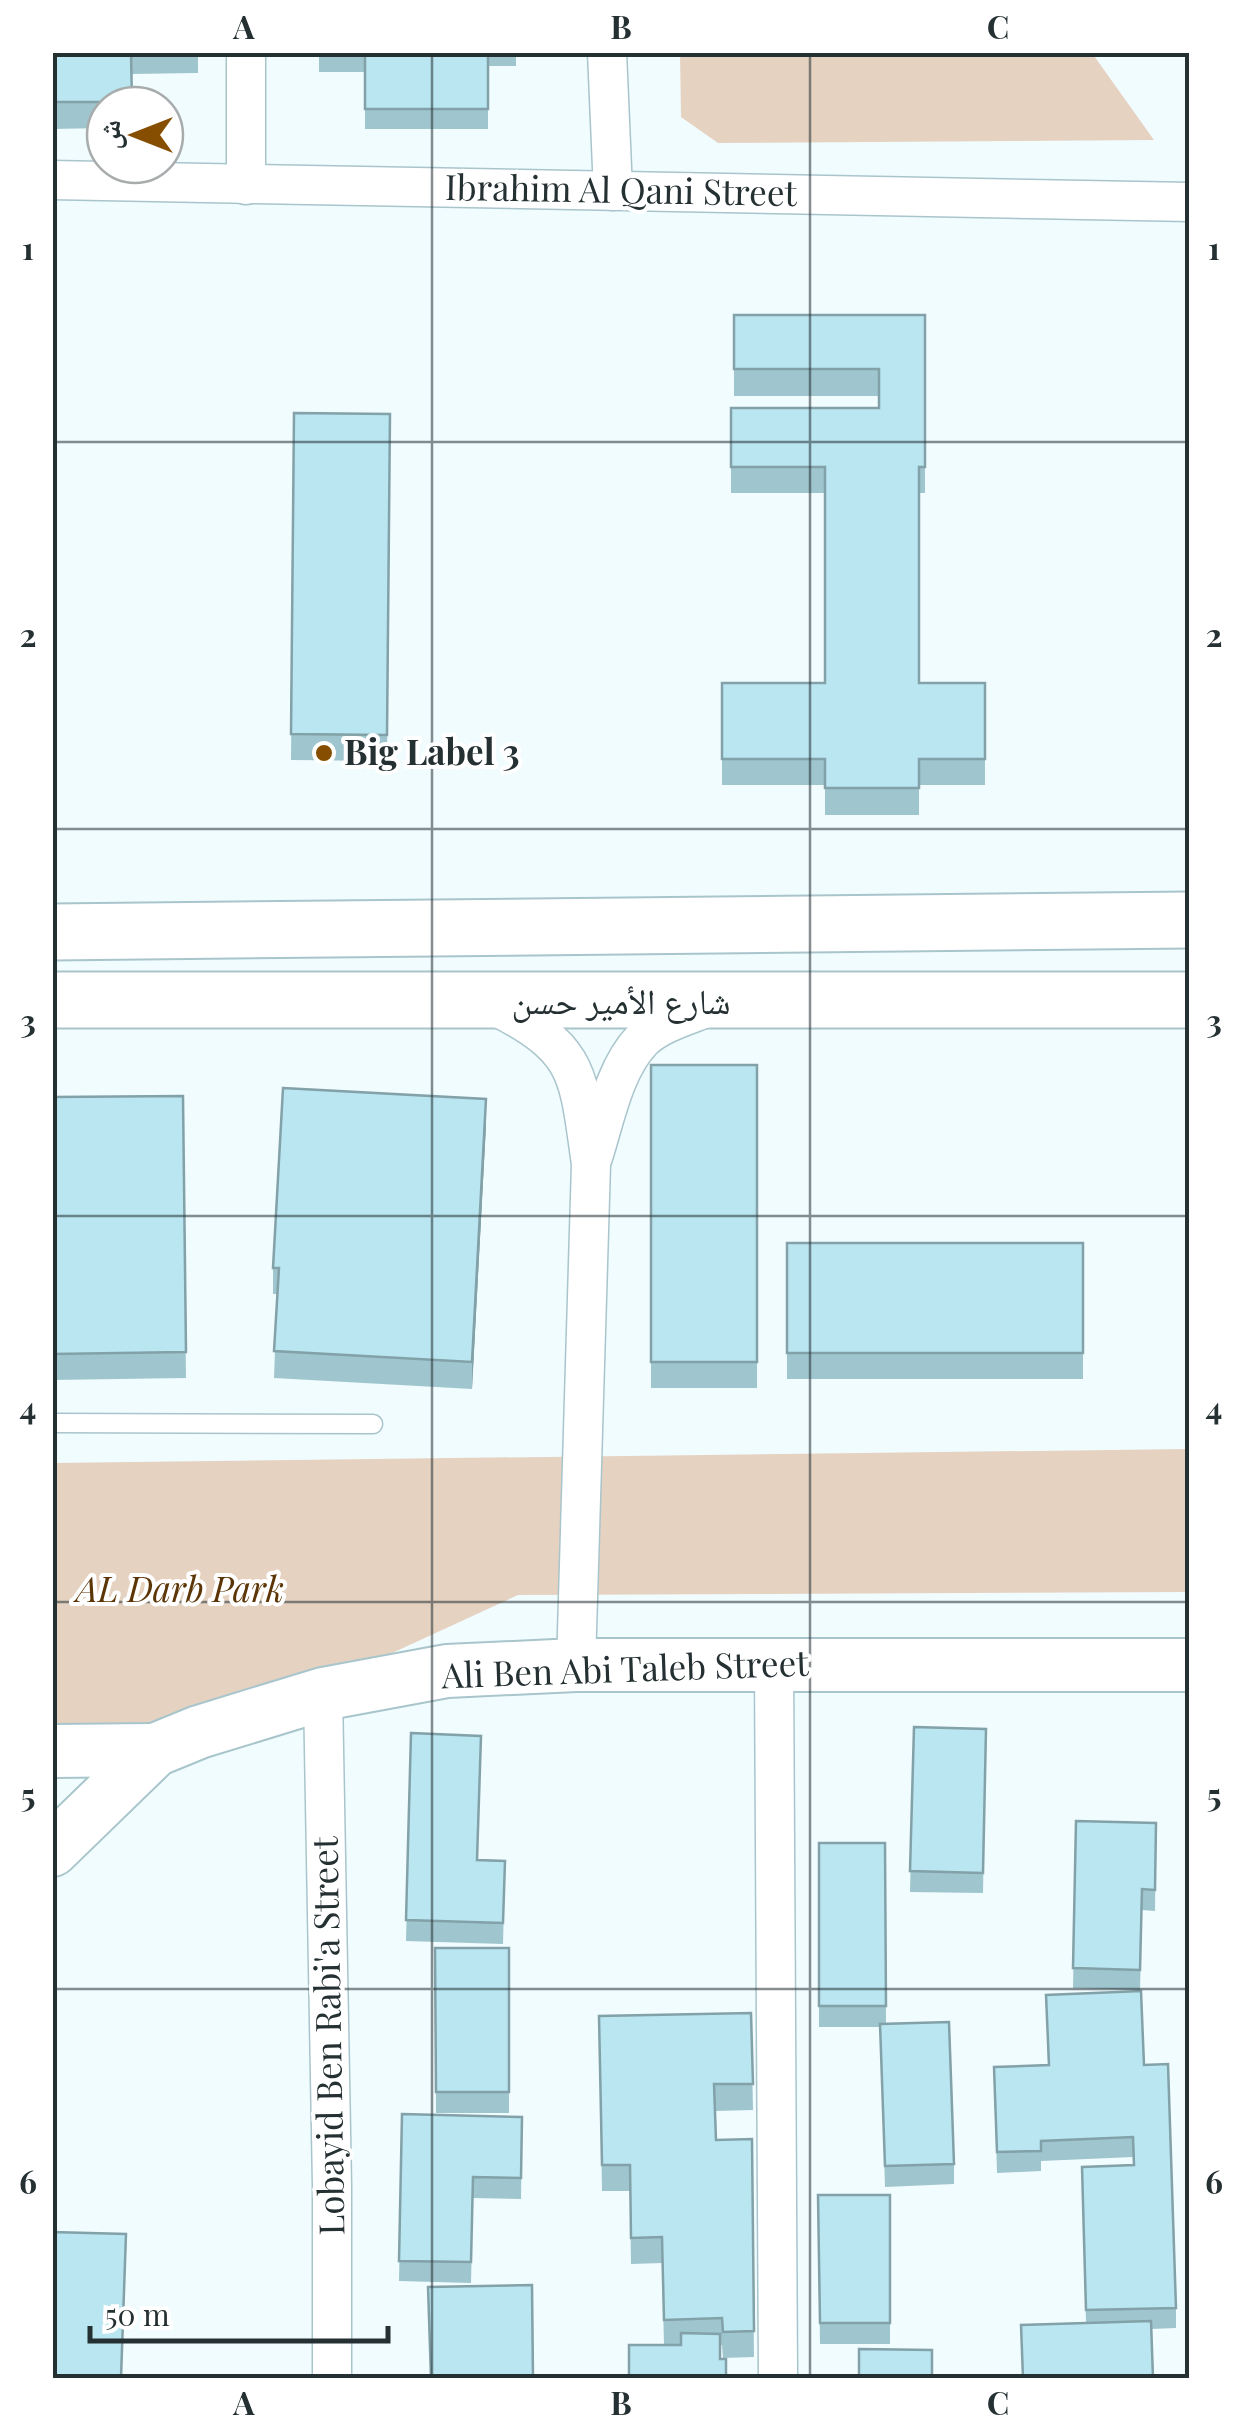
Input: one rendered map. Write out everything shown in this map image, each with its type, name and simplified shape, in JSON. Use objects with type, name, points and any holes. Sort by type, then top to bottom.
[{"type":"main road","points":[[52,932],[1190,920]]},
{"type":"main road","name":"شارع الأمير حسن","points":[[52,1000],[1190,1000]]},
{"type":"main road","name":"Ali Ben Abi Taleb Street","points":[[52,1850],[156,1750],[199,1732],[323,1694],[447,1671],[576,1664],[1190,1665]]},
{"type":"main road","points":[[52,1751],[156,1750]]},
{"type":"street","points":[[246,52],[246,185]]},
{"type":"street","points":[[607,52],[614,191]]},
{"type":"street","name":"Ibrahim Al Qani Street","points":[[52,180],[1190,202]]},
{"type":"street","points":[[591,1164],[625,1065],[643,1039],[668,1023],[724,1001]]},
{"type":"street","points":[[488,1002],[545,1033],[570,1061],[591,1164],[576,1664]]},
{"type":"street","points":[[774,1664],[778,2378]]},
{"type":"street","name":"Lobayid Ben Rabi'a Street","points":[[323,1694],[332,2378]]},
{"type":"lane","points":[[52,1424],[373,1424]]},
{"type":"green space","points":[[680,53],[1092,53],[1154,140],[718,143],[681,117]]},
{"type":"green space","name":"AL Darb Park","points":[[1189,1449],[1189,1592],[518,1595],[390,1654],[202,1716],[52,1744],[52,1463]]},
{"type":"building","points":[[52,52],[131,52],[132,85],[85,85],[85,102],[52,102]]},
{"type":"building","points":[[365,52],[488,52],[488,109],[365,109]]},
{"type":"building","points":[[734,315],[925,315],[925,467],[919,467],[919,683],[985,683],[985,759],[919,759],[919,788],[825,788],[825,759],[722,759],[722,683],[825,683],[825,467],[731,467],[731,408],[879,408],[879,369],[734,369]]},
{"type":"building","points":[[294,413],[390,414],[387,735],[291,734]]},
{"type":"building","points":[[651,1065],[757,1065],[757,1362],[651,1362]]},
{"type":"building","points":[[283,1088],[486,1099],[472,1362],[274,1351],[279,1268],[273,1268]]},
{"type":"building","points":[[183,1096],[186,1352],[52,1354],[52,1097]]},
{"type":"building","points":[[787,1243],[1083,1243],[1083,1353],[787,1353]]},
{"type":"building","points":[[914,1727],[986,1729],[983,1873],[910,1871]]},
{"type":"building","points":[[411,1733],[481,1736],[477,1860],[505,1861],[503,1923],[406,1920]]},
{"type":"building","points":[[1076,1821],[1156,1823],[1155,1890],[1142,1889],[1140,1970],[1073,1968]]},
{"type":"building","points":[[819,1843],[885,1843],[886,2006],[819,2006]]},
{"type":"building","points":[[435,1948],[509,1948],[509,2092],[436,2092]]},
{"type":"building","points":[[1141,1991],[1144,2065],[1168,2064],[1176,2308],[1086,2310],[1082,2167],[1134,2165],[1133,2137],[1041,2141],[1041,2151],[997,2152],[994,2067],[1049,2065],[1046,1995]]},
{"type":"building","points":[[751,2013],[753,2084],[714,2084],[716,2140],[752,2139],[754,2331],[723,2332],[722,2318],[664,2320],[662,2237],[631,2238],[630,2165],[602,2165],[599,2016]]},
{"type":"building","points":[[949,2022],[954,2164],[885,2166],[880,2024]]},
{"type":"building","points":[[402,2114],[522,2117],[521,2178],[473,2177],[471,2262],[399,2261]]},
{"type":"building","points":[[818,2195],[890,2195],[890,2323],[820,2323]]},
{"type":"building","points":[[52,2232],[126,2234],[121,2378],[52,2378]]},
{"type":"building","points":[[532,2285],[533,2378],[431,2378],[428,2287]]},
{"type":"building","points":[[1151,2321],[1153,2378],[1023,2378],[1021,2325]]},
{"type":"building","points":[[681,2333],[720,2334],[720,2359],[726,2359],[726,2378],[629,2378],[629,2345],[681,2345]]},
{"type":"building","points":[[859,2349],[932,2350],[932,2378],[859,2378]]},
{"type":"place","name":"Big Label 3","points":[[324,753]]}]
